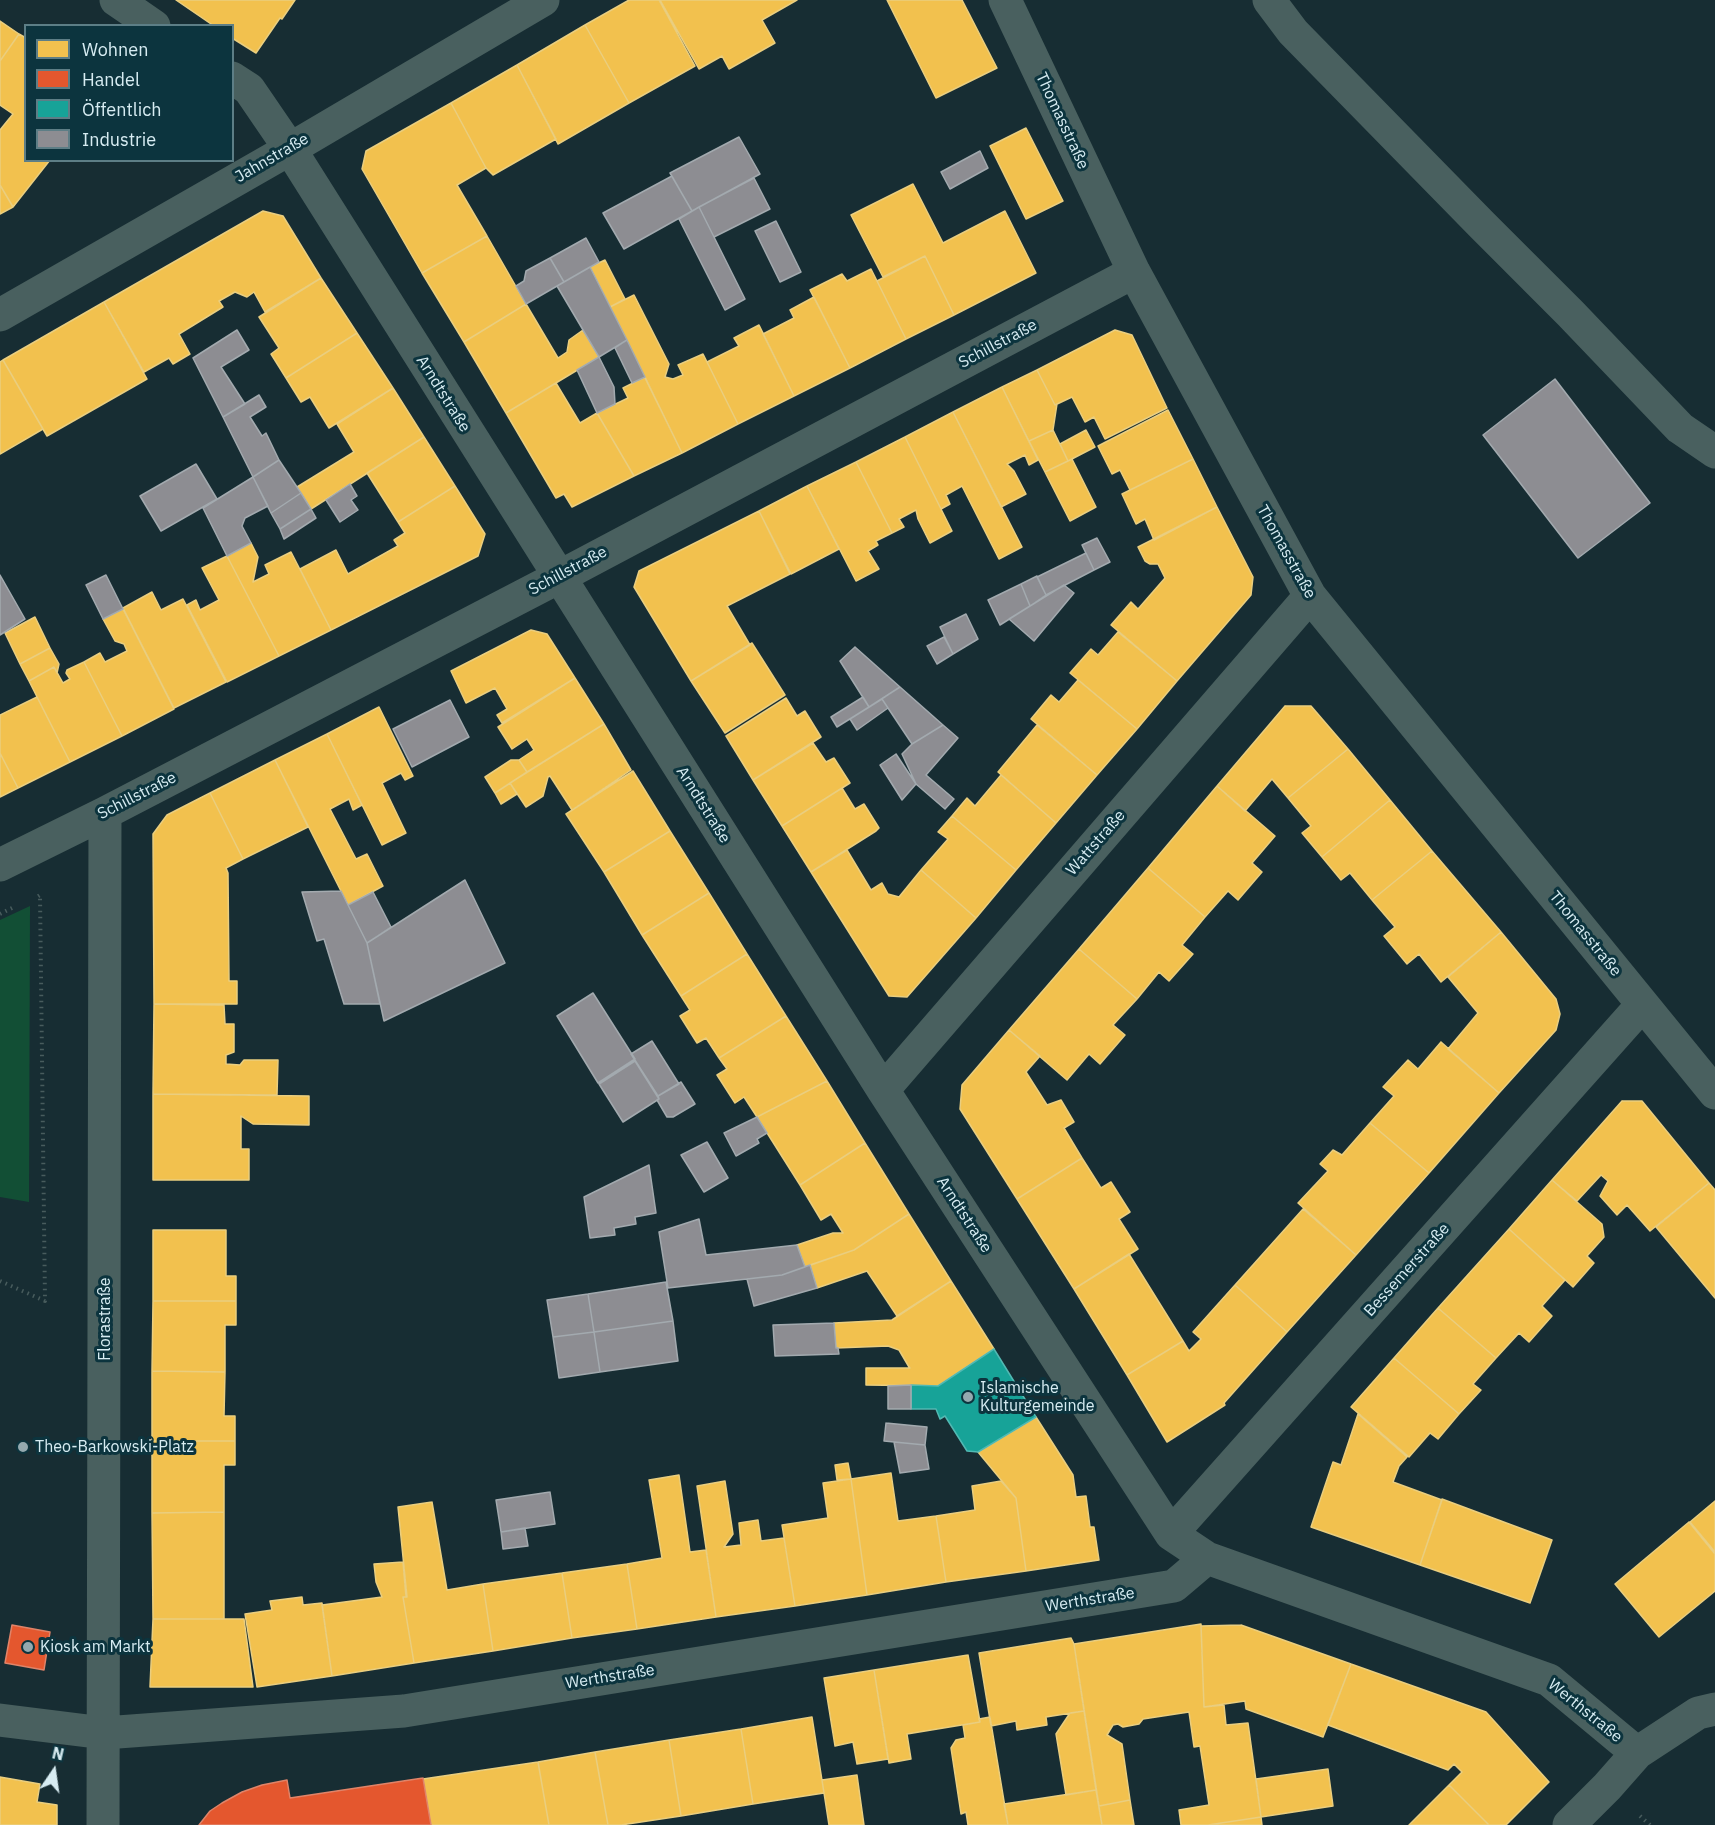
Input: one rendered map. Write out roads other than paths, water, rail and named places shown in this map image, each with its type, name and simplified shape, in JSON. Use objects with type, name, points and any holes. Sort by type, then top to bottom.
[{"type":"street","points":[[116,0],[151,24]]},
{"type":"street","name":"Jahnstraße","points":[[0,315],[543,0]]},
{"type":"street","name":"Thomasstraße","points":[[1005,0],[1134,272],[1310,596],[1715,1093]]},
{"type":"street","points":[[1269,0],[1293,32],[1680,428],[1715,452]]},
{"type":"street","name":"Arndtstraße","points":[[234,79],[249,89],[290,148],[883,1090],[1172,1534]]},
{"type":"street","name":"Schillstraße","points":[[0,865],[105,813],[559,577],[1134,272]]},
{"type":"street","name":"Wattstraße","points":[[883,1090],[1310,596]]},
{"type":"street","name":"Florastraße","points":[[103,1825],[105,813]]},
{"type":"street","name":"Bessemerstraße","points":[[1172,1534],[1642,1005]]},
{"type":"street","name":"Werthstraße","points":[[1172,1534],[1206,1558],[1550,1680],[1638,1754],[1698,1713],[1715,1709]]},
{"type":"street","name":"Werthstraße","points":[[0,1720],[104,1733],[416,1709],[1174,1586],[1206,1558]]},
{"type":"street","points":[[1569,1825],[1638,1754]]},
{"type":"place","name":"Islamische Kulturgemeinde","points":[[968,1397]]},
{"type":"place","name":"Theo-Barkowski-Platz","points":[[23,1447]]},
{"type":"place","name":"Kiosk am Markt","points":[[28,1647]]}]
